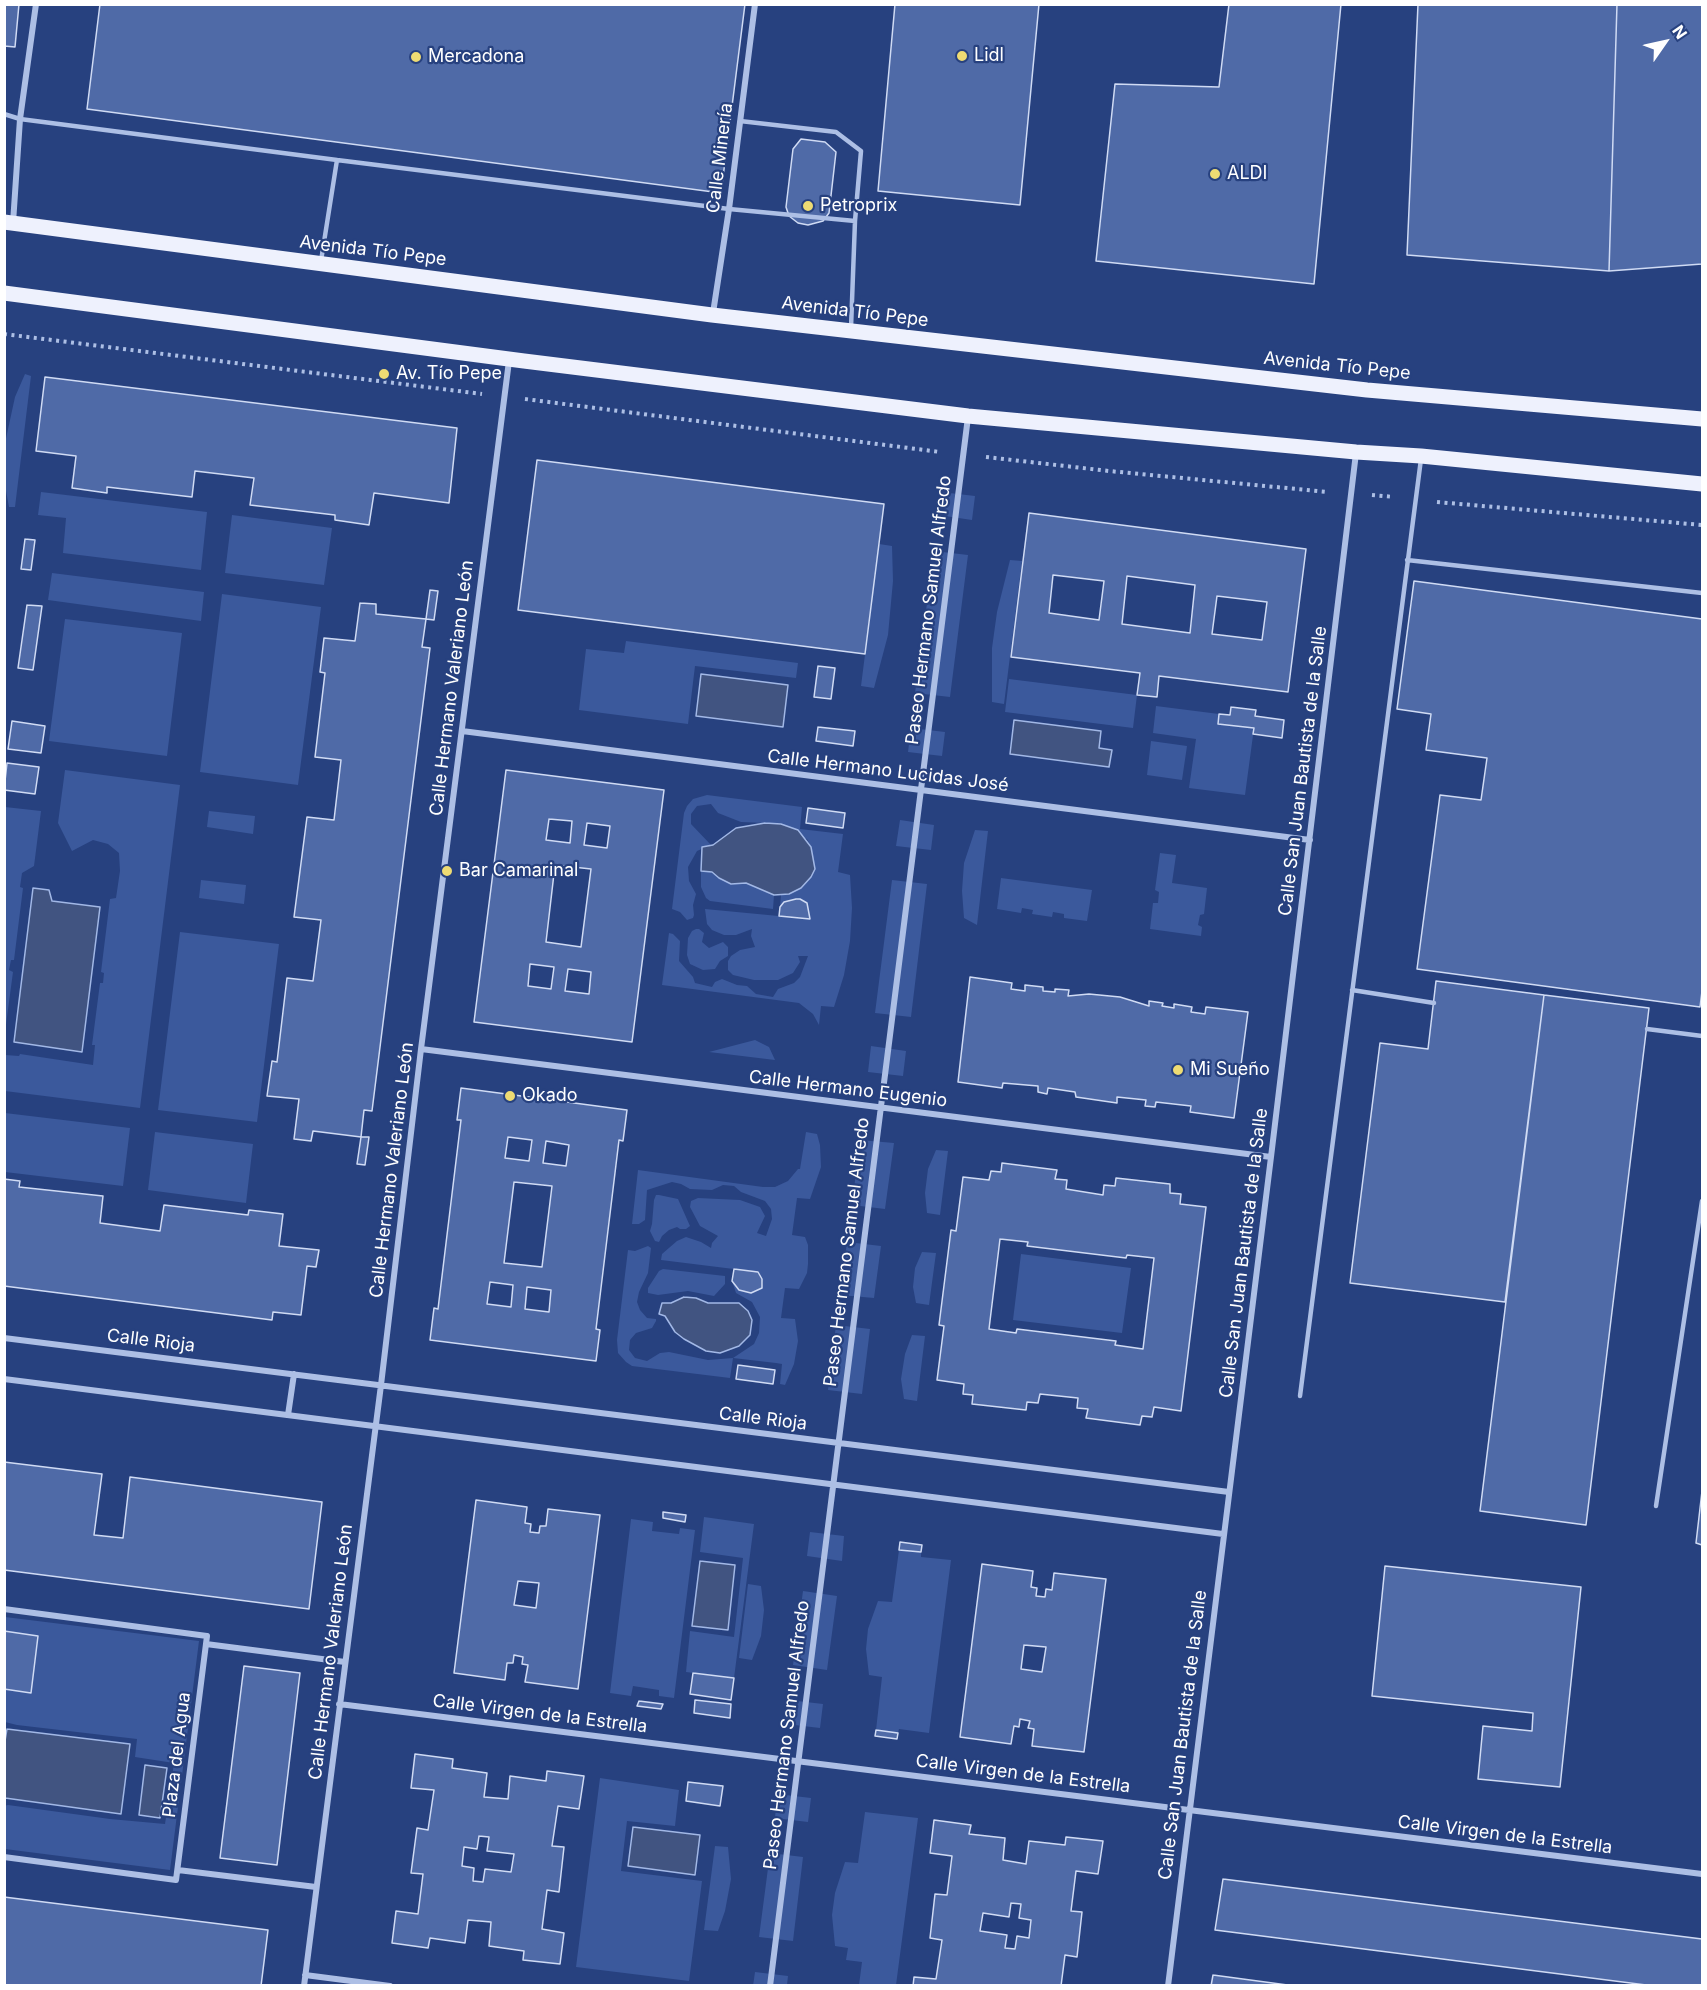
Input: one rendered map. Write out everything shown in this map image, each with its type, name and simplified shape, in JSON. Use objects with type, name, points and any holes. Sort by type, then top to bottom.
[{"type":"main road","name":"Avenida Tío Pepe","points":[[9,223],[712,315],[1367,390],[1702,419]]},
{"type":"main road","points":[[4,293],[968,416],[1356,453],[1421,456],[1702,484]]},
{"type":"street","points":[[9,223],[20,119],[36,4]]},
{"type":"street","name":"Calle Minería","points":[[712,315],[729,209],[755,4]]},
{"type":"street","name":"Calle Hermano Valeriano León","points":[[304,1986],[509,358]]},
{"type":"street","name":"Paseo Hermano Samuel Alfredo","points":[[770,1986],[968,416]]},
{"type":"street","name":"Calle San Juan Bautista de la Salle","points":[[1167,1986],[1356,453]]},
{"type":"street","name":"Calle Hermano Lucidas José","points":[[462,731],[1310,840]]},
{"type":"street","name":"Calle Hermano Eugenio","points":[[421,1049],[1271,1157]]},
{"type":"street","name":"Calle Rioja","points":[[4,1338],[1229,1492]]},
{"type":"street","points":[[288,1415],[294,1374]]},
{"type":"street","points":[[4,1379],[1223,1534]]},
{"type":"street","points":[[4,1609],[207,1636],[206,1644],[345,1662]]},
{"type":"street","name":"Plaza del Agua","points":[[178,1870],[206,1644]]},
{"type":"street","name":"Calle Virgen de la Estrella","points":[[339,1704],[1702,1874]]},
{"type":"street","points":[[4,1857],[176,1880],[178,1870],[316,1887]]},
{"type":"street","points":[[305,1975],[390,1986]]},
{"type":"lane","points":[[4,114],[20,119],[337,160],[729,209],[855,221]]},
{"type":"lane","points":[[740,121],[836,132],[861,151],[855,221],[851,331]]},
{"type":"lane","points":[[320,264],[337,160]]},
{"type":"lane","points":[[1300,1396],[1421,456]]},
{"type":"lane","points":[[1407,560],[1702,593]]},
{"type":"lane","points":[[1352,990],[1434,1003]]},
{"type":"lane","points":[[1647,1029],[1702,1036]]},
{"type":"lane","points":[[1656,1506],[1702,1201]]},
{"type":"path","points":[[4,334],[1109,471],[1702,525]]},
{"type":"shaded area","points":[[25,374],[31,376],[15,507],[9,507],[6,491],[5,443],[15,397]]},
{"type":"shaded area","points":[[41,492],[207,512],[201,570],[63,553],[66,518],[38,515]]},
{"type":"shaded area","points":[[941,492],[975,496],[972,520],[938,515]]},
{"type":"shaded area","points":[[232,515],[332,528],[324,585],[225,573]]},
{"type":"shaded area","points":[[879,544],[892,546],[893,581],[888,635],[874,688],[861,686]]},
{"type":"shaded area","points":[[934,551],[968,555],[950,697],[915,693]]},
{"type":"shaded area","points":[[1010,560],[1022,561],[1004,704],[992,702],[992,648],[997,612]]},
{"type":"shaded area","points":[[52,573],[204,592],[201,621],[48,600]]},
{"type":"shaded area","points":[[222,594],[321,607],[298,785],[200,772]]},
{"type":"shaded area","points":[[65,619],[182,633],[167,756],[49,741]]},
{"type":"shaded area","points":[[626,641],[798,663],[796,678],[695,666],[688,724],[579,710],[586,649],[624,653]]},
{"type":"shaded area","points":[[701,674],[788,685],[783,727],[696,716]]},
{"type":"shaded area","points":[[1009,679],[1137,695],[1133,728],[1005,712]]},
{"type":"shaded area","points":[[1156,706],[1219,714],[1218,724],[1254,728],[1245,795],[1189,788],[1196,739],[1153,733]]},
{"type":"shaded area","points":[[1014,720],[1101,731],[1099,748],[1112,750],[1109,767],[1010,754]]},
{"type":"shaded area","points":[[911,728],[945,732],[942,756],[908,752]]},
{"type":"shaded area","points":[[1151,741],[1187,746],[1182,780],[1147,775]]},
{"type":"shaded area","points":[[65,770],[180,785],[140,1108],[5,1091],[5,1055],[19,1056],[20,1054],[93,1065],[95,1045],[92,1045],[100,983],[103,983],[104,973],[101,972],[110,899],[116,898],[120,871],[119,853],[108,844],[93,840],[72,851],[58,823]]},
{"type":"shaded area","points":[[707,795],[802,807],[800,829],[843,834],[838,872],[850,875],[852,908],[850,941],[844,975],[834,1007],[821,1006],[819,1025],[813,1014],[799,1003],[662,985],[669,933],[680,941],[679,961],[693,977],[695,983],[712,987],[715,982],[722,979],[747,986],[756,994],[773,997],[778,989],[794,983],[800,977],[808,956],[798,956],[800,962],[793,973],[778,980],[754,980],[733,975],[728,970],[728,961],[731,956],[740,950],[755,947],[751,936],[752,929],[736,935],[724,935],[712,930],[707,924],[705,909],[810,919],[807,903],[801,899],[785,902],[780,907],[781,895],[801,888],[815,869],[811,847],[807,839],[765,823],[741,822],[718,813],[711,804],[697,806],[691,814],[691,824],[711,845],[697,851],[688,867],[689,881],[696,894],[693,918],[687,920],[680,912],[672,909],[684,813],[693,799]]},
{"type":"shaded area","points":[[5,807],[41,811],[34,866],[22,873],[20,887],[23,888],[14,960],[11,960],[9,970],[13,972],[5,1032]]},
{"type":"shaded area","points":[[209,811],[255,816],[253,834],[207,827]]},
{"type":"shaded area","points":[[900,820],[934,825],[931,850],[896,846]]},
{"type":"shaded area","points":[[765,823],[781,824],[798,830],[811,847],[815,869],[801,888],[789,894],[774,895],[746,883],[731,884],[712,872],[701,871],[702,847],[713,845],[736,828]]},
{"type":"shaded area","points":[[975,830],[988,831],[977,925],[964,918],[962,891],[964,863]]},
{"type":"shaded area","points":[[1160,853],[1176,855],[1172,883],[1207,888],[1204,914],[1200,915],[1198,925],[1202,927],[1201,936],[1150,929],[1153,903],[1158,903],[1159,892],[1155,890]]},
{"type":"shaded area","points":[[707,870],[731,884],[746,883],[774,895],[773,909],[710,901],[701,887],[701,871]]},
{"type":"shaded area","points":[[1001,878],[1092,890],[1087,921],[1064,918],[1064,914],[1053,912],[1052,917],[1032,914],[1033,910],[1022,908],[1021,913],[997,909]]},
{"type":"shaded area","points":[[201,880],[246,885],[244,904],[199,898]]},
{"type":"shaded area","points":[[892,880],[927,884],[911,1017],[875,1013]]},
{"type":"shaded area","points":[[33,888],[49,890],[52,901],[100,907],[82,1052],[14,1042]]},
{"type":"shaded area","points":[[696,929],[704,933],[702,942],[709,948],[723,942],[728,947],[728,956],[720,961],[715,969],[703,970],[690,964],[687,955],[688,938]]},
{"type":"shaded area","points":[[180,932],[279,944],[257,1122],[158,1110]]},
{"type":"shaded area","points":[[755,1040],[769,1047],[775,1060],[709,1052]]},
{"type":"shaded area","points":[[871,1046],[906,1051],[903,1076],[868,1072]]},
{"type":"shaded area","points":[[5,1113],[130,1128],[123,1186],[5,1172]]},
{"type":"shaded area","points":[[155,1132],[253,1144],[246,1203],[148,1190]]},
{"type":"shaded area","points":[[806,1132],[817,1134],[821,1167],[810,1199],[797,1198],[792,1235],[805,1237],[808,1245],[807,1273],[799,1289],[785,1288],[781,1318],[795,1319],[798,1341],[794,1364],[785,1385],[780,1384],[782,1364],[733,1358],[754,1344],[759,1333],[760,1317],[752,1302],[736,1293],[732,1281],[739,1290],[751,1293],[762,1288],[763,1283],[758,1272],[661,1260],[662,1254],[677,1241],[686,1237],[711,1248],[718,1236],[700,1226],[690,1207],[691,1201],[698,1198],[740,1200],[760,1207],[765,1216],[757,1233],[766,1236],[772,1219],[771,1209],[765,1201],[741,1192],[734,1186],[723,1185],[712,1190],[690,1189],[672,1182],[647,1190],[645,1220],[639,1224],[632,1224],[638,1170],[775,1187],[788,1181],[800,1169]]},
{"type":"shaded area","points":[[860,1140],[894,1143],[885,1209],[852,1205]]},
{"type":"shaded area","points":[[936,1150],[948,1151],[940,1215],[927,1213],[925,1193],[928,1169]]},
{"type":"shaded area","points":[[656,1195],[678,1199],[690,1226],[686,1229],[677,1227],[669,1230],[659,1242],[655,1241],[650,1231],[654,1200]]},
{"type":"shaded area","points":[[847,1242],[881,1246],[874,1298],[840,1295]]},
{"type":"shaded area","points":[[648,1246],[651,1248],[648,1273],[637,1302],[647,1318],[656,1319],[652,1328],[636,1333],[630,1340],[629,1350],[635,1358],[647,1361],[660,1353],[669,1352],[708,1360],[733,1358],[730,1378],[632,1366],[626,1362],[618,1353],[617,1340],[628,1250],[635,1251]]},
{"type":"shaded area","points":[[922,1252],[936,1253],[929,1305],[916,1303],[913,1287],[915,1268]]},
{"type":"shaded area","points":[[1021,1254],[1131,1268],[1122,1333],[1013,1320]]},
{"type":"shaded area","points":[[663,1269],[725,1276],[725,1284],[714,1296],[688,1291],[658,1295],[648,1293],[648,1288],[659,1271]]},
{"type":"shaded area","points":[[684,1297],[696,1298],[708,1303],[739,1303],[748,1311],[752,1320],[750,1335],[739,1346],[720,1353],[706,1351],[684,1339],[675,1332],[665,1316],[659,1314],[662,1303],[671,1303]]},
{"type":"shaded area","points":[[836,1325],[870,1329],[862,1394],[828,1390]]},
{"type":"shaded area","points":[[912,1335],[925,1336],[917,1401],[904,1399],[901,1379],[905,1354]]},
{"type":"shaded area","points":[[704,1517],[754,1524],[734,1678],[686,1672],[690,1631],[734,1637],[743,1558],[700,1552]]},
{"type":"shaded area","points":[[631,1519],[653,1522],[652,1531],[679,1534],[680,1528],[695,1530],[674,1698],[659,1696],[659,1690],[633,1686],[631,1696],[610,1693]]},
{"type":"shaded area","points":[[810,1532],[844,1536],[842,1561],[807,1556]]},
{"type":"shaded area","points":[[899,1550],[921,1552],[921,1557],[951,1560],[929,1733],[899,1729],[898,1733],[876,1730],[882,1677],[869,1675],[866,1649],[868,1629],[878,1601],[892,1602]]},
{"type":"shaded area","points":[[700,1561],[735,1565],[728,1630],[692,1626]]},
{"type":"shaded area","points":[[748,1584],[761,1586],[764,1610],[761,1636],[752,1660],[739,1658]]},
{"type":"shaded area","points":[[803,1591],[837,1596],[827,1670],[793,1665]]},
{"type":"shaded area","points":[[5,1617],[199,1641],[170,1870],[5,1849],[4,1806],[8,1805],[165,1824],[174,1763],[135,1757],[137,1739],[5,1722],[5,1689],[31,1692],[37,1636],[5,1631]]},
{"type":"shaded area","points":[[789,1700],[823,1704],[820,1728],[786,1724]]},
{"type":"shaded area","points":[[7,1729],[130,1744],[121,1814],[5,1798],[4,1747]]},
{"type":"shaded area","points":[[145,1765],[167,1768],[160,1818],[139,1815]]},
{"type":"shaded area","points":[[600,1778],[679,1790],[675,1826],[627,1821],[621,1871],[702,1881],[689,1981],[576,1967]]},
{"type":"shaded area","points":[[777,1794],[811,1798],[808,1822],[775,1818]]},
{"type":"shaded area","points":[[865,1812],[918,1818],[896,1985],[859,1985],[862,1962],[846,1960],[848,1948],[835,1946],[832,1915],[835,1893],[845,1862],[858,1863]]},
{"type":"shaded area","points":[[633,1827],[700,1835],[695,1875],[628,1866]]},
{"type":"shaded area","points":[[715,1846],[728,1847],[731,1879],[725,1911],[718,1931],[704,1930]]},
{"type":"shaded area","points":[[770,1853],[803,1857],[793,1941],[759,1937]]},
{"type":"shaded area","points":[[755,1972],[788,1976],[787,1985],[753,1986]]},
{"type":"building","points":[[4,4],[19,4],[15,47],[4,46]]},
{"type":"building","name":"Mercadona","points":[[100,4],[745,4],[721,193],[87,109]]},
{"type":"building","name":"Lidl","points":[[895,4],[1039,4],[1020,205],[878,191]]},
{"type":"building","name":"ALDI","points":[[1229,4],[1341,4],[1314,284],[1096,261],[1115,84],[1219,87]]},
{"type":"building","points":[[1418,4],[1617,4],[1609,271],[1407,255]]},
{"type":"building","points":[[1617,4],[1702,4],[1702,264],[1609,271]]},
{"type":"building","points":[[801,139],[825,142],[836,152],[829,213],[823,221],[808,225],[798,223],[789,216],[786,207],[793,149]]},
{"type":"building","points":[[45,377],[457,428],[449,503],[374,493],[369,525],[335,520],[335,515],[250,505],[254,478],[195,471],[192,497],[107,487],[107,493],[72,488],[76,456],[36,451]]},
{"type":"building","points":[[537,460],[884,504],[865,654],[518,610]]},
{"type":"building","points":[[1029,513],[1306,549],[1288,692],[1159,676],[1157,697],[1137,695],[1140,673],[1011,657]],"holes":[[[1053,575],[1104,581],[1099,620],[1049,613]],[[1127,576],[1195,585],[1190,633],[1122,624]],[[1217,596],[1267,602],[1262,640],[1212,634]]]},
{"type":"building","points":[[25,539],[35,540],[31,570],[21,569]]},
{"type":"building","points":[[1414,581],[1702,619],[1702,991],[1700,1007],[1417,969],[1440,795],[1481,800],[1487,758],[1426,750],[1431,714],[1397,709]]},
{"type":"building","points":[[430,590],[438,591],[434,620],[426,619]]},
{"type":"building","points":[[360,603],[376,604],[376,614],[426,619],[422,647],[430,648],[372,1111],[364,1110],[361,1137],[313,1131],[311,1141],[294,1139],[299,1099],[267,1096],[272,1061],[277,1062],[287,978],[313,981],[321,920],[294,917],[307,817],[334,820],[341,760],[315,757],[325,673],[320,672],[324,638],[355,641]]},
{"type":"building","points":[[27,605],[42,606],[33,670],[18,668]]},
{"type":"building","points":[[818,666],[835,668],[831,699],[814,697]]},
{"type":"building","points":[[1231,707],[1256,710],[1255,716],[1284,720],[1282,738],[1253,734],[1254,728],[1218,724],[1219,714],[1230,715]]},
{"type":"building","points":[[12,721],[45,726],[41,753],[8,749]]},
{"type":"building","points":[[818,727],[855,731],[853,746],[816,741]]},
{"type":"building","points":[[7,763],[39,767],[35,794],[4,790]]},
{"type":"building","points":[[506,770],[664,790],[632,1042],[474,1022]],"holes":[[[549,819],[572,821],[570,843],[546,840]],[[587,823],[610,826],[607,848],[584,845]],[[555,865],[591,869],[581,947],[546,942]],[[530,964],[554,967],[551,989],[528,986]],[[568,969],[591,972],[589,994],[565,991]]]},
{"type":"building","points":[[808,808],[845,813],[843,828],[806,823]]},
{"type":"building","points":[[796,899],[807,903],[810,919],[779,916],[780,907],[784,902]]},
{"type":"building","points":[[970,977],[1012,983],[1011,989],[1025,991],[1025,985],[1043,987],[1043,991],[1069,990],[1068,996],[1089,994],[1120,997],[1149,1006],[1149,1001],[1163,1003],[1162,1006],[1174,1008],[1174,1004],[1192,1007],[1191,1012],[1205,1014],[1206,1007],[1248,1012],[1234,1118],[1190,1112],[1191,1106],[1156,1102],[1155,1107],[1145,1106],[1146,1100],[1117,1097],[1117,1103],[1076,1097],[1075,1092],[1048,1088],[1047,1094],[1038,1092],[1038,1086],[1003,1083],[1002,1088],[958,1082]]},
{"type":"building","points":[[1436,981],[1544,995],[1505,1302],[1350,1283],[1380,1043],[1428,1049]]},
{"type":"building","points":[[1544,995],[1649,1008],[1586,1525],[1480,1511]]},
{"type":"building","points":[[461,1088],[627,1110],[623,1141],[619,1140],[596,1329],[600,1330],[596,1361],[430,1340],[434,1308],[438,1309],[461,1120],[457,1120]],"holes":[[[508,1137],[532,1140],[529,1161],[505,1158]],[[546,1141],[569,1145],[566,1166],[543,1163]],[[514,1182],[552,1186],[542,1267],[504,1263]],[[490,1282],[513,1285],[511,1307],[487,1304]],[[527,1287],[551,1290],[549,1312],[525,1309]]]},
{"type":"building","points":[[361,1137],[369,1137],[365,1165],[357,1164]]},
{"type":"building","points":[[1002,1163],[1057,1170],[1055,1179],[1067,1180],[1066,1189],[1103,1195],[1104,1185],[1115,1186],[1116,1178],[1170,1184],[1170,1193],[1181,1194],[1180,1204],[1206,1207],[1181,1411],[1154,1407],[1152,1417],[1142,1416],[1140,1425],[1086,1418],[1088,1409],[1077,1408],[1078,1398],[1040,1394],[1038,1403],[1027,1402],[1026,1410],[972,1404],[973,1395],[963,1394],[964,1384],[937,1380],[944,1326],[939,1325],[951,1230],[956,1231],[963,1177],[989,1180],[991,1171],[1001,1172]],"holes":[[[1000,1239],[1028,1242],[1027,1246],[1126,1258],[1127,1255],[1154,1258],[1143,1349],[1115,1345],[1116,1341],[1017,1329],[1016,1333],[989,1329]]]},
{"type":"building","points":[[4,1179],[20,1181],[19,1187],[103,1196],[100,1223],[160,1231],[164,1205],[248,1215],[249,1210],[283,1214],[279,1246],[319,1250],[316,1267],[307,1266],[301,1315],[273,1312],[272,1320],[4,1286]]},
{"type":"building","points":[[734,1269],[758,1272],[762,1279],[762,1288],[751,1293],[739,1290],[732,1281]]},
{"type":"building","points":[[738,1365],[775,1370],[773,1384],[736,1379]]},
{"type":"building","points":[[4,1462],[102,1474],[94,1535],[123,1538],[130,1477],[322,1502],[309,1609],[4,1570]]},
{"type":"building","points":[[1702,1491],[1702,1545],[1696,1543]]},
{"type":"building","points":[[476,1500],[527,1507],[525,1523],[531,1524],[530,1532],[539,1533],[540,1526],[546,1526],[548,1509],[600,1515],[578,1689],[525,1682],[528,1665],[522,1664],[523,1657],[514,1655],[513,1663],[507,1663],[505,1680],[454,1673]],"holes":[[[518,1581],[539,1583],[536,1608],[514,1605]]]},
{"type":"building","points":[[663,1512],[686,1515],[685,1522],[663,1518]]},
{"type":"building","points":[[900,1542],[922,1545],[921,1552],[899,1550]]},
{"type":"building","points":[[982,1564],[1033,1571],[1031,1587],[1037,1588],[1036,1596],[1045,1597],[1046,1589],[1052,1590],[1054,1573],[1106,1579],[1084,1752],[1032,1746],[1034,1729],[1028,1728],[1030,1721],[1020,1719],[1019,1727],[1014,1726],[1011,1744],[960,1737]],"holes":[[[1024,1645],[1046,1647],[1042,1672],[1021,1669]]]},
{"type":"building","points":[[1385,1566],[1581,1587],[1560,1787],[1478,1779],[1483,1726],[1532,1731],[1533,1713],[1372,1696]]},
{"type":"building","points":[[4,1631],[38,1636],[31,1693],[4,1689]]},
{"type":"building","points":[[244,1666],[300,1673],[277,1865],[220,1858]]},
{"type":"building","points":[[693,1673],[734,1678],[731,1700],[690,1694]]},
{"type":"building","points":[[695,1700],[731,1704],[730,1718],[694,1713]]},
{"type":"building","points":[[639,1701],[663,1704],[661,1709],[637,1706]]},
{"type":"building","points":[[876,1730],[898,1733],[897,1739],[875,1736]]},
{"type":"building","points":[[415,1754],[453,1759],[452,1768],[487,1773],[484,1797],[508,1799],[510,1776],[546,1781],[547,1771],[584,1776],[579,1809],[558,1806],[552,1846],[564,1847],[559,1892],[547,1890],[542,1929],[564,1933],[560,1964],[523,1960],[524,1951],[489,1946],[491,1922],[468,1920],[465,1943],[430,1938],[428,1948],[392,1943],[396,1911],[418,1914],[423,1874],[411,1873],[417,1828],[428,1830],[434,1790],[411,1788]],"holes":[[[479,1836],[489,1837],[487,1851],[514,1854],[511,1872],[485,1869],[483,1882],[473,1881],[474,1868],[462,1866],[464,1847],[477,1849]]]},
{"type":"building","points":[[688,1782],[723,1786],[720,1806],[686,1801]]},
{"type":"building","points":[[934,1820],[971,1825],[969,1834],[1005,1838],[1003,1860],[1026,1864],[1029,1841],[1065,1845],[1066,1837],[1103,1841],[1098,1874],[1076,1871],[1071,1911],[1082,1912],[1077,1957],[1065,1955],[1061,1986],[913,1986],[914,1977],[936,1979],[942,1940],[930,1938],[935,1894],[947,1895],[952,1856],[930,1853]],"holes":[[[1011,1903],[1021,1904],[1019,1918],[1031,1920],[1029,1938],[1017,1936],[1015,1949],[1005,1948],[1007,1935],[980,1931],[983,1913],[1009,1917]]]},
{"type":"building","points":[[1223,1879],[1702,1939],[1702,1986],[1654,1986],[1215,1930]]},
{"type":"building","points":[[4,1897],[268,1930],[261,1986],[4,1986]]},
{"type":"building","points":[[1213,1975],[1295,1986],[1211,1986]]},
{"type":"place","name":"Lidl","points":[[962,56]]},
{"type":"place","name":"Mercadona","points":[[416,57]]},
{"type":"place","name":"ALDI","points":[[1215,174]]},
{"type":"place","name":"Petroprix","points":[[808,206]]},
{"type":"place","name":"Av. Tío Pepe","points":[[384,374]]},
{"type":"place","name":"Bar Camarinal","points":[[447,871]]},
{"type":"place","name":"Mi Sueño","points":[[1178,1070]]},
{"type":"place","name":"Okado","points":[[510,1096]]}]
